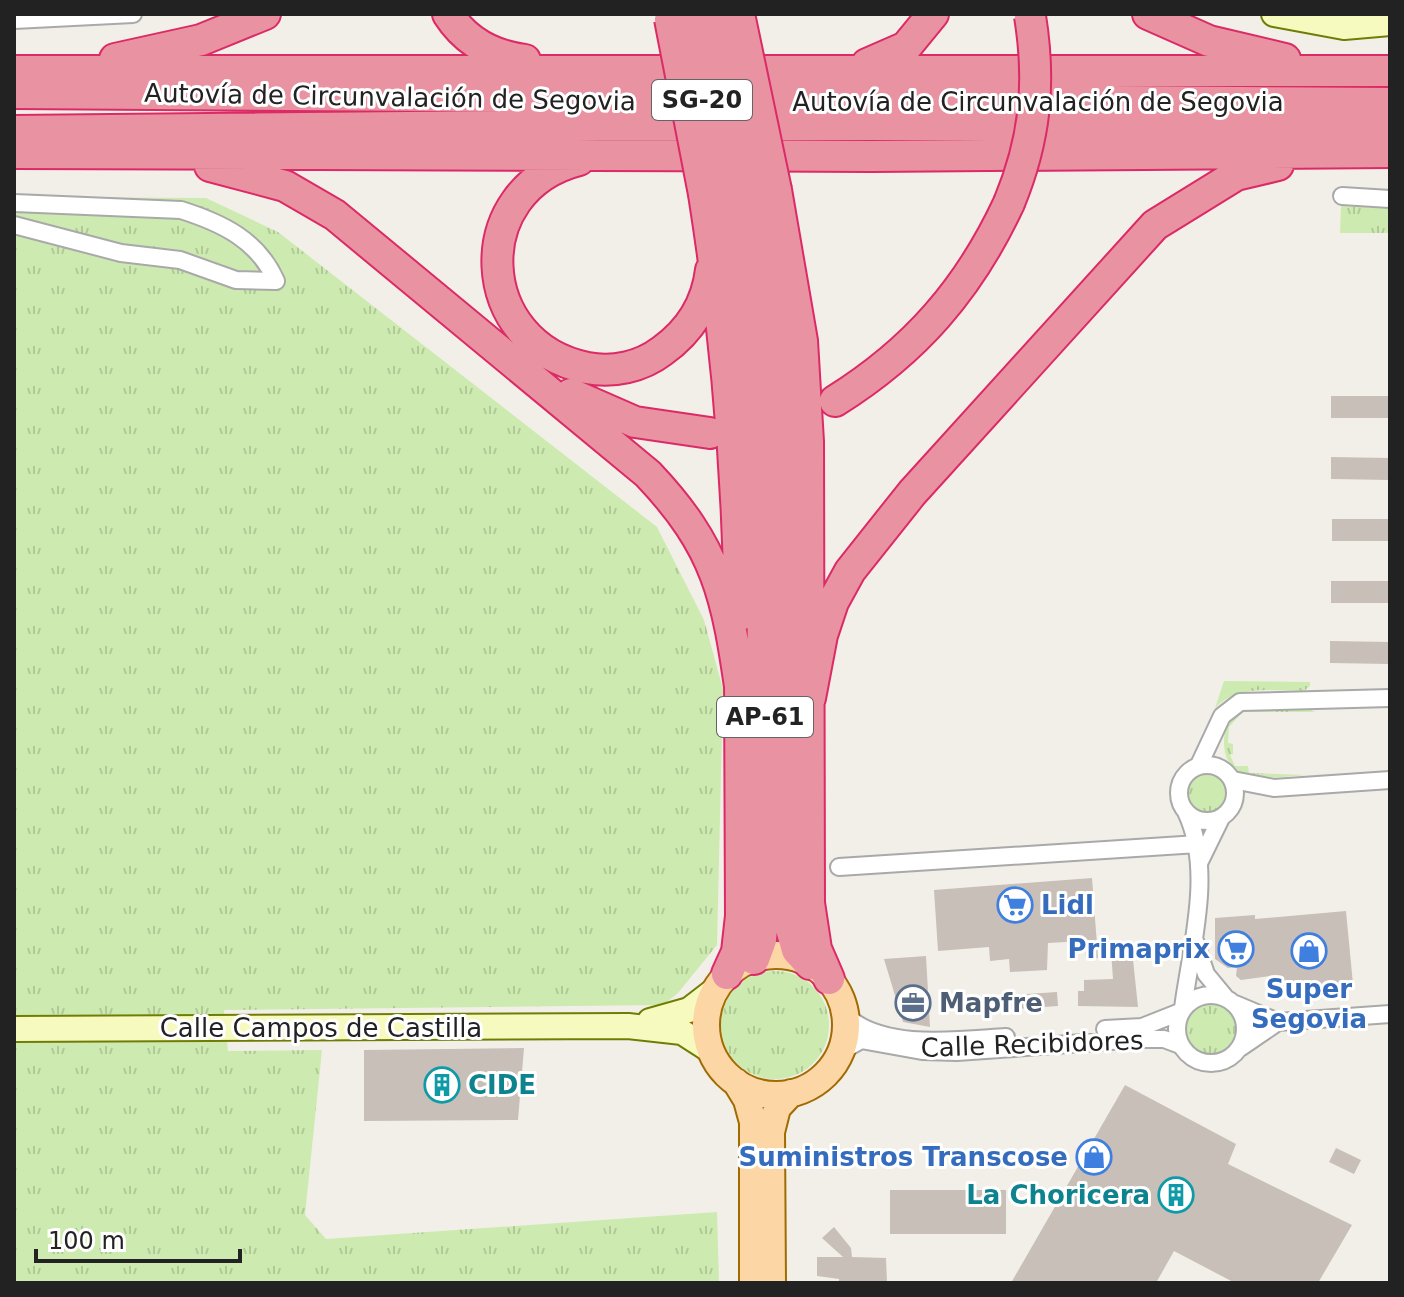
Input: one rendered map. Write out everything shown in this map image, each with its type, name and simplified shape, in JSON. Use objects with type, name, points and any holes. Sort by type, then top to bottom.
[{"type":"highway","points":[[14,68],[140,55],[201,40],[265,14]]},
{"type":"highway","points":[[448,14],[469,39],[500,55],[607,70]]},
{"type":"highway","points":[[739,14],[740,192],[793,279],[804,370],[808,442],[809,903],[819,971]]},
{"type":"highway","points":[[823,69],[875,63],[890,56],[906,47],[933,14]]},
{"type":"highway","points":[[1148,14],[1226,46],[1378,71]]},
{"type":"highway","name":"AP-61","points":[[689,15],[740,192],[772,324],[783,446],[787,914],[797,950],[819,971]]},
{"type":"highway","points":[[835,401],[888,365],[931,325],[978,264],[1009,203],[1026,158],[1036,111],[1037,68],[1030,15]]},
{"type":"highway","points":[[14,68],[1378,71]]},
{"type":"highway","name":"Autovía de Circunvalación de Segovia","points":[[14,93],[1390,103]]},
{"type":"highway","name":"Autovía de Circunvalación de Segovia","points":[[14,131],[599,125],[1390,125]]},
{"type":"highway","points":[[61,152],[236,170],[285,186],[335,215],[450,306],[557,385],[591,406],[651,426],[710,433]]},
{"type":"highway","points":[[14,153],[872,156],[1390,152]]},
{"type":"highway","points":[[640,154],[587,158],[566,164],[532,182],[505,218],[497,265],[505,302],[523,334],[555,358],[598,370],[640,365],[656,356],[694,321],[702,306],[712,264],[709,228],[740,192]]},
{"type":"highway","points":[[810,698],[829,613],[858,561],[912,493],[1155,225],[1236,175],[1295,162],[1390,159]]},
{"type":"highway","name":"AP-61","points":[[740,192],[748,324],[760,444],[763,545],[764,904],[761,940],[754,959]]},
{"type":"highway","points":[[709,228],[722,308],[734,450],[741,693],[741,916],[737,952],[721,982]]},
{"type":"highway","points":[[450,306],[648,474],[691,524],[718,576],[729,611],[741,693]]},
{"type":"main road","points":[[1274,14],[1344,27],[1390,23]]},
{"type":"main road","points":[[753,1283],[753,1122],[747,1100],[710,1050],[706,1020],[721,982],[754,959],[783,955],[819,971]]},
{"type":"main road","name":"AP-61","points":[[819,971],[840,997],[845,1015]]},
{"type":"main road","name":"Calle Campos de Castilla","points":[[628,1026],[689,1010],[721,982]]},
{"type":"main road","points":[[772,1283],[771,1132],[777,1108],[791,1093],[819,1080],[840,1052],[845,1015]]},
{"type":"main road","name":"Calle Campos de Castilla","points":[[14,1029],[628,1026],[682,1032],[710,1050]]},
{"type":"main road","points":[[736,1082],[764,1094],[791,1093]]},
{"type":"street","points":[[14,20],[133,14]]},
{"type":"street","points":[[1342,196],[1390,199]]},
{"type":"street","points":[[14,203],[181,210],[220,225],[254,246],[267,262],[276,281],[236,280],[180,260],[121,253],[14,225]]},
{"type":"street","points":[[1278,1022],[1231,1057],[1213,1063],[1194,1059],[1180,1045],[1176,1029],[1182,1010],[1194,927],[1200,862],[1198,844],[1180,802],[1180,785],[1185,775],[1199,765],[1227,710],[1246,700],[1390,698]]},
{"type":"street","points":[[1200,862],[1236,795],[1217,726]]},
{"type":"street","points":[[1199,765],[1213,765],[1230,776],[1274,788],[1390,780]]},
{"type":"street","points":[[1186,812],[1207,821],[1274,788]]},
{"type":"street","points":[[839,867],[1198,844]]},
{"type":"street","points":[[1194,927],[1200,962],[1245,1025],[1240,1048]]},
{"type":"street","points":[[1182,1010],[1206,994],[1278,1022],[1390,1014]]},
{"type":"street","name":"Calle Recibidores","points":[[845,1015],[870,1028],[922,1042],[1142,1027],[1182,1010]]},
{"type":"street","name":"Calle Recibidores","points":[[840,1052],[861,1040],[939,1052],[1139,1039],[1164,1039],[1180,1045]]},
{"type":"green space","points":[[14,197],[206,198],[278,232],[657,527],[704,620],[723,689],[717,945],[678,993],[663,1005],[224,1010],[228,1051],[322,1050],[305,1215],[326,1239],[717,1212],[719,1283],[14,1283]]},
{"type":"green space","points":[[1341,206],[1390,208],[1390,233],[1340,233]]},
{"type":"green space","points":[[1224,681],[1310,682],[1310,686],[1304,691],[1245,692],[1224,700],[1215,708]]},
{"type":"green space","points":[[1307,708],[1315,712],[1243,712],[1229,727],[1228,743],[1233,744],[1233,754],[1230,755],[1235,766],[1248,766],[1249,773],[1305,775],[1254,777],[1233,767],[1227,757],[1224,738],[1229,720],[1235,713],[1239,710]]},
{"type":"green space","points":[[1208,773],[1223,779],[1229,794],[1223,809],[1208,815],[1193,809],[1187,794],[1193,779]]},
{"type":"green space","points":[[775,971],[796,975],[813,987],[825,1004],[829,1025],[825,1046],[813,1063],[796,1075],[775,1079],[754,1075],[737,1063],[725,1046],[721,1025],[725,1004],[737,987],[754,975]]},
{"type":"green space","points":[[1211,1002],[1229,1010],[1237,1028],[1229,1046],[1211,1054],[1193,1046],[1185,1028],[1193,1010]]},
{"type":"building","points":[[1331,396],[1390,396],[1390,418],[1331,418]]},
{"type":"building","points":[[1331,457],[1390,458],[1390,480],[1331,479]]},
{"type":"building","points":[[1332,519],[1390,519],[1390,541],[1332,541]]},
{"type":"building","points":[[1331,581],[1390,581],[1390,603],[1331,603]]},
{"type":"building","points":[[1330,641],[1390,642],[1390,664],[1330,663]]},
{"type":"building","name":"Lidl","points":[[1092,878],[1098,958],[1086,959],[1084,941],[1048,943],[1047,970],[1010,972],[1009,959],[990,961],[989,947],[938,951],[934,890]]},
{"type":"building","name":"Super Segovia","points":[[1346,911],[1353,984],[1272,991],[1270,976],[1241,980],[1236,976],[1237,967],[1228,968],[1215,959],[1215,918],[1255,915],[1255,919]]},
{"type":"building","points":[[1132,950],[1138,1007],[1078,1006],[1078,991],[1084,991],[1084,980],[1113,979],[1111,951]]},
{"type":"building","name":"Mapfre","points":[[926,956],[930,1027],[903,1022],[884,959]]},
{"type":"building","points":[[1057,992],[1058,1006],[1000,1010],[999,996]]},
{"type":"building","name":"CIDE","points":[[524,1048],[518,1120],[364,1121],[364,1050]]},
{"type":"building","name":"La Choricera","points":[[1125,1085],[1236,1144],[1228,1164],[1352,1225],[1318,1283],[1235,1283],[1174,1251],[1156,1283],[1011,1283]]},
{"type":"building","points":[[1336,1148],[1361,1160],[1354,1174],[1329,1162]]},
{"type":"building","name":"La Choricera","points":[[890,1190],[1006,1190],[1006,1234],[890,1234]]},
{"type":"building","points":[[834,1227],[851,1248],[852,1257],[886,1258],[887,1283],[839,1283],[839,1279],[817,1276],[817,1257],[843,1257],[822,1238]]},
{"type":"place","name":"Lidl","points":[[1015,905]]},
{"type":"place","name":"Primaprix","points":[[1236,949]]},
{"type":"place","name":"Super Segovia","points":[[1309,951]]},
{"type":"place","name":"Mapfre","points":[[913,1003]]},
{"type":"place","name":"CIDE","points":[[442,1085]]},
{"type":"place","name":"Suministros Transcose","points":[[1094,1157]]},
{"type":"place","name":"La Choricera","points":[[1176,1195]]}]
